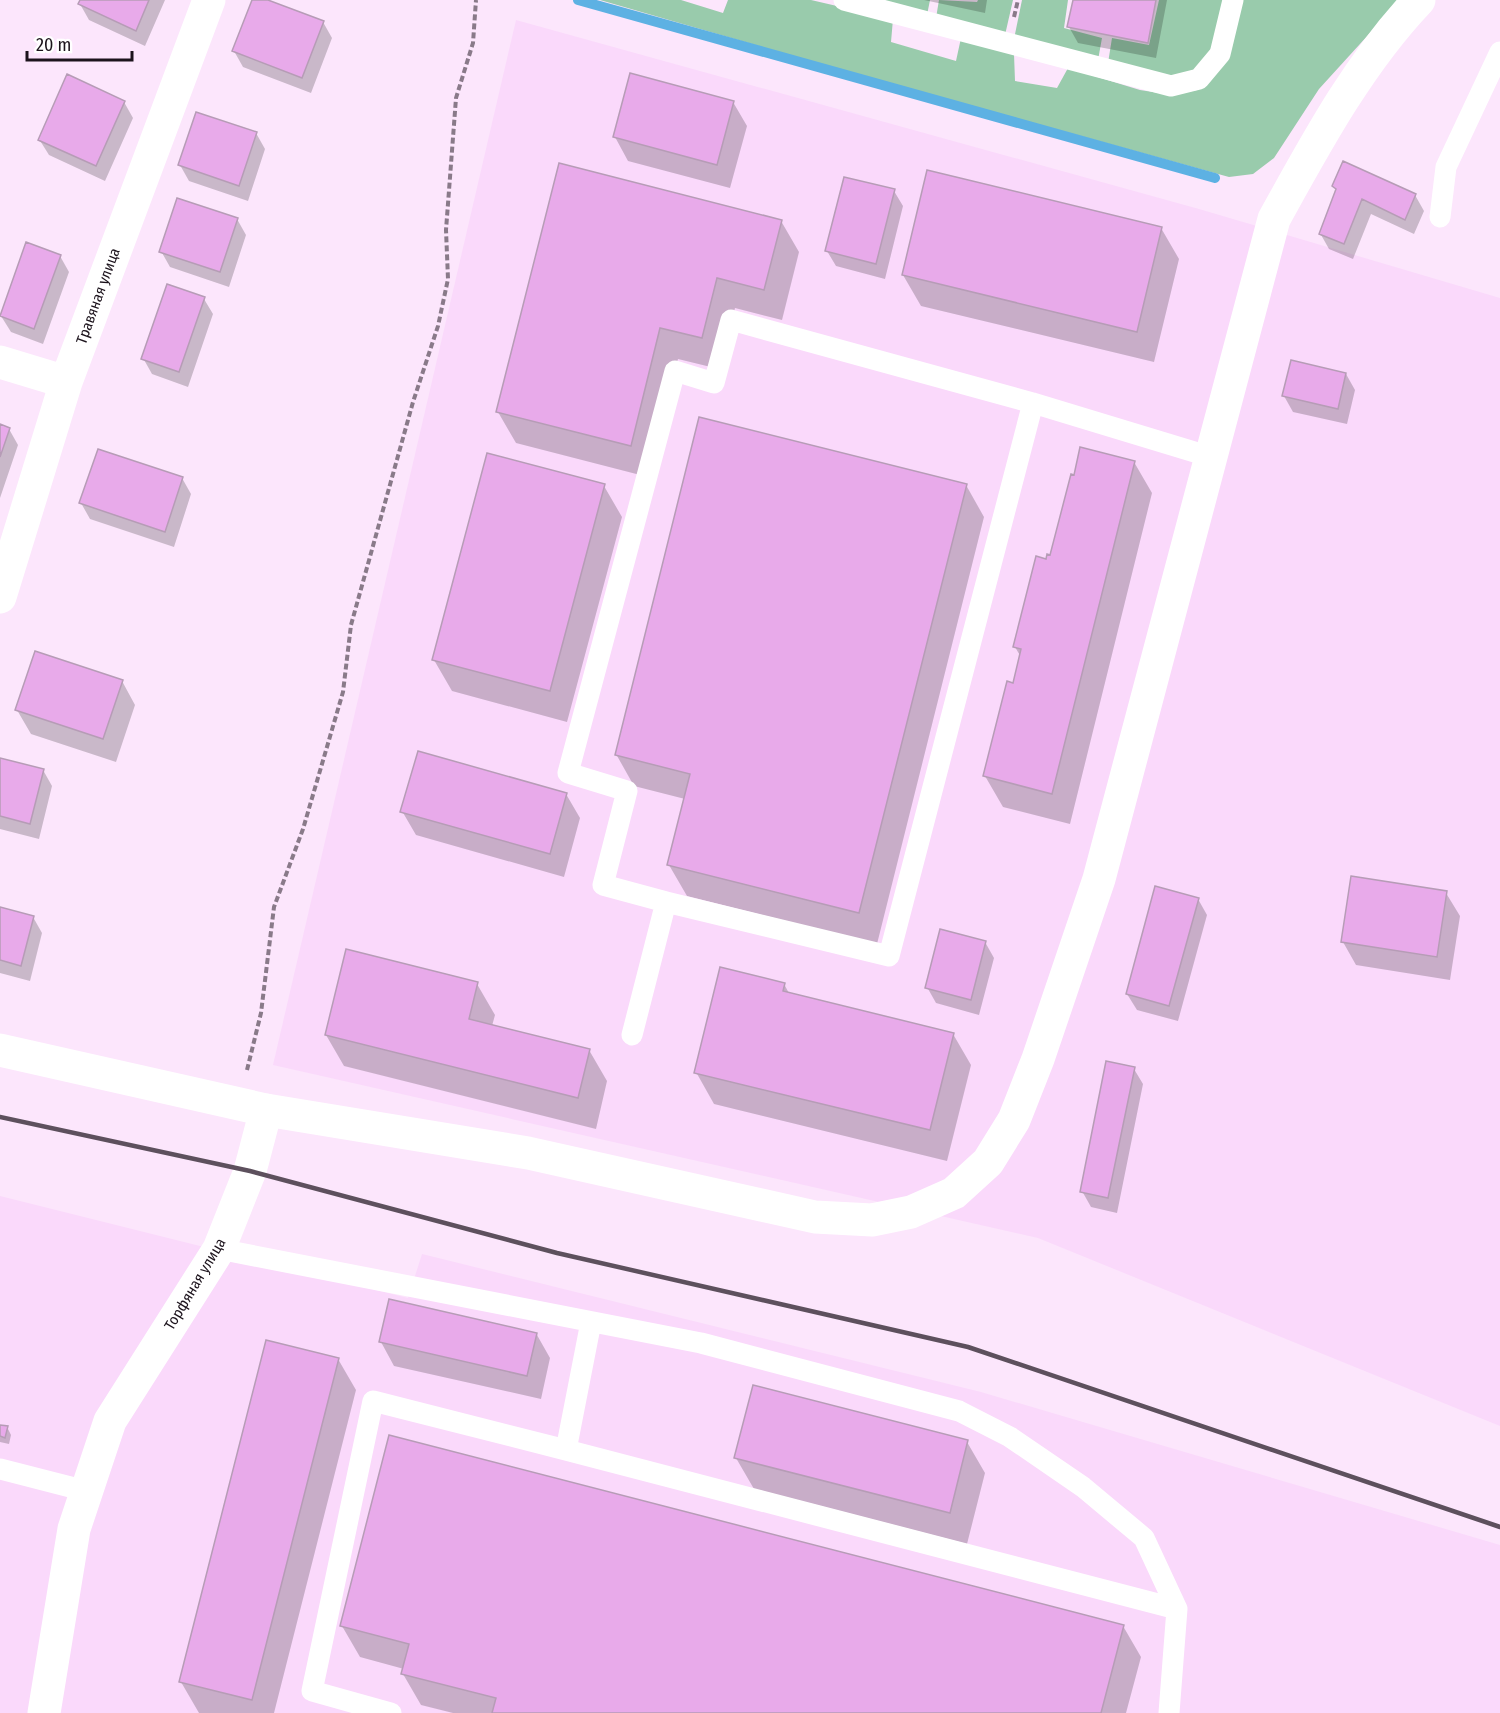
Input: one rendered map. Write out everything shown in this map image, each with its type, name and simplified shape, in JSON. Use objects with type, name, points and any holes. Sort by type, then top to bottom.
[{"type":"street","name":"Травяная улица","points":[[0,597],[66,382],[209,0]]},
{"type":"street","points":[[0,1050],[253,1106],[528,1153],[815,1217],[872,1220],[911,1212],[954,1193],[988,1162],[1014,1120],[1038,1059],[1099,879],[1274,219],[1328,122],[1402,18],[1419,0]]},
{"type":"street","points":[[0,362],[66,382]]},
{"type":"street","name":"Торфяная улица","points":[[44,1713],[74,1529],[110,1420],[219,1249],[250,1171],[253,1106]]},
{"type":"lane","points":[[851,1],[1171,86],[1199,79],[1220,54],[1233,0]]},
{"type":"lane","points":[[1440,217],[1446,167],[1500,52]]},
{"type":"lane","points":[[1033,403],[889,957],[603,885],[627,791],[568,773],[675,371],[714,383],[731,320],[1033,403],[1211,457]]},
{"type":"lane","points":[[632,1035],[666,902]]},
{"type":"lane","points":[[219,1249],[701,1343],[959,1411],[1010,1437],[1083,1487],[1144,1538],[1177,1609],[1169,1713]]},
{"type":"lane","points":[[566,1450],[591,1322]]},
{"type":"lane","points":[[391,1713],[312,1691],[373,1401],[1177,1609]]},
{"type":"lane","points":[[0,1468],[86,1491]]},
{"type":"path","points":[[253,1106],[261,1013],[274,907],[303,829],[343,692],[351,625],[413,402],[438,326],[447,279],[446,230],[456,98],[473,43],[476,0]]},
{"type":"shaded area","points":[[516,20],[1199,209],[1500,298],[1500,1426],[1038,1238],[273,1065]]},
{"type":"shaded area","points":[[0,1196],[408,1298],[422,1254],[981,1392],[1500,1545],[1500,1713],[0,1713]]},
{"type":"green space","points":[[600,0],[681,0],[723,13],[728,0],[811,0],[893,19],[891,42],[956,61],[961,38],[1014,54],[1015,81],[1057,88],[1068,68],[1140,90],[1172,95],[1197,90],[1242,0],[1400,0],[1319,89],[1274,158],[1253,174],[1229,177],[831,67]]},
{"type":"green space","points":[[875,0],[930,0],[927,15]]},
{"type":"green space","points":[[939,0],[977,2],[978,0],[1013,0],[1005,35],[936,18]]},
{"type":"green space","points":[[1022,0],[1068,0],[1064,28],[1102,38],[1098,60],[1014,39]]},
{"type":"green space","points":[[1159,0],[1225,0],[1212,47],[1200,65],[1189,72],[1163,76],[1108,63],[1112,38],[1149,45]]},
{"type":"building","points":[[80,0],[149,0],[136,31],[78,4]]},
{"type":"building","points":[[252,0],[268,0],[324,21],[302,78],[232,51]]},
{"type":"building","points":[[1073,0],[1156,0],[1148,43],[1067,27]]},
{"type":"building","points":[[630,73],[734,101],[717,165],[613,137]]},
{"type":"building","points":[[67,74],[125,101],[96,166],[38,140]]},
{"type":"building","points":[[196,112],[257,132],[239,186],[178,165]]},
{"type":"building","points":[[1343,161],[1416,194],[1405,220],[1362,199],[1344,244],[1319,234],[1336,189],[1332,186]]},
{"type":"building","points":[[559,163],[782,220],[764,290],[717,278],[702,338],[660,328],[631,446],[496,412]]},
{"type":"building","points":[[927,170],[1162,227],[1137,332],[902,275]]},
{"type":"building","points":[[844,177],[895,189],[876,264],[825,251]]},
{"type":"building","points":[[177,198],[238,218],[220,272],[159,252]]},
{"type":"building","points":[[26,242],[61,255],[34,329],[0,316]]},
{"type":"building","points":[[167,284],[205,297],[179,372],[141,359]]},
{"type":"building","points":[[1291,360],[1346,373],[1338,409],[1282,396]]},
{"type":"building","points":[[699,417],[967,484],[859,913],[667,865],[690,774],[615,755]]},
{"type":"building","points":[[0,424],[10,428],[0,457]]},
{"type":"building","points":[[1080,447],[1135,461],[1052,794],[983,776],[1007,681],[1013,683],[1021,649],[1013,647],[1036,556],[1046,559],[1047,554],[1050,555]]},
{"type":"building","points":[[98,449],[183,477],[165,532],[79,503]]},
{"type":"building","points":[[487,453],[605,484],[550,691],[432,660]]},
{"type":"building","points":[[35,651],[123,680],[103,739],[15,710]]},
{"type":"building","points":[[418,751],[567,793],[550,854],[400,812]]},
{"type":"building","points":[[0,758],[44,769],[30,824],[0,816]]},
{"type":"building","points":[[1351,876],[1447,891],[1437,957],[1341,942]]},
{"type":"building","points":[[1155,886],[1199,898],[1169,1006],[1126,994]]},
{"type":"building","points":[[0,907],[34,916],[21,966],[0,960]]},
{"type":"building","points":[[940,929],[986,941],[971,1000],[925,988]]},
{"type":"building","points":[[346,949],[478,982],[469,1019],[590,1049],[578,1098],[325,1035]]},
{"type":"building","points":[[720,967],[785,983],[783,991],[954,1033],[930,1130],[694,1073]]},
{"type":"building","points":[[1106,1061],[1135,1067],[1108,1198],[1080,1192]]},
{"type":"building","points":[[389,1299],[537,1333],[527,1376],[379,1342]]},
{"type":"building","points":[[266,1340],[339,1358],[252,1700],[179,1682]]},
{"type":"building","points":[[753,1385],[968,1440],[950,1513],[734,1458]]},
{"type":"building","points":[[0,1425],[8,1426],[5,1438],[0,1436]]},
{"type":"building","points":[[389,1435],[1124,1625],[1101,1713],[492,1713],[496,1698],[401,1674],[409,1644],[340,1626]]},
{"type":"waterway","points":[[578,0],[1215,178]]},
{"type":"railway","points":[[0,1117],[250,1171],[557,1253],[968,1347],[1500,1527]]}]
